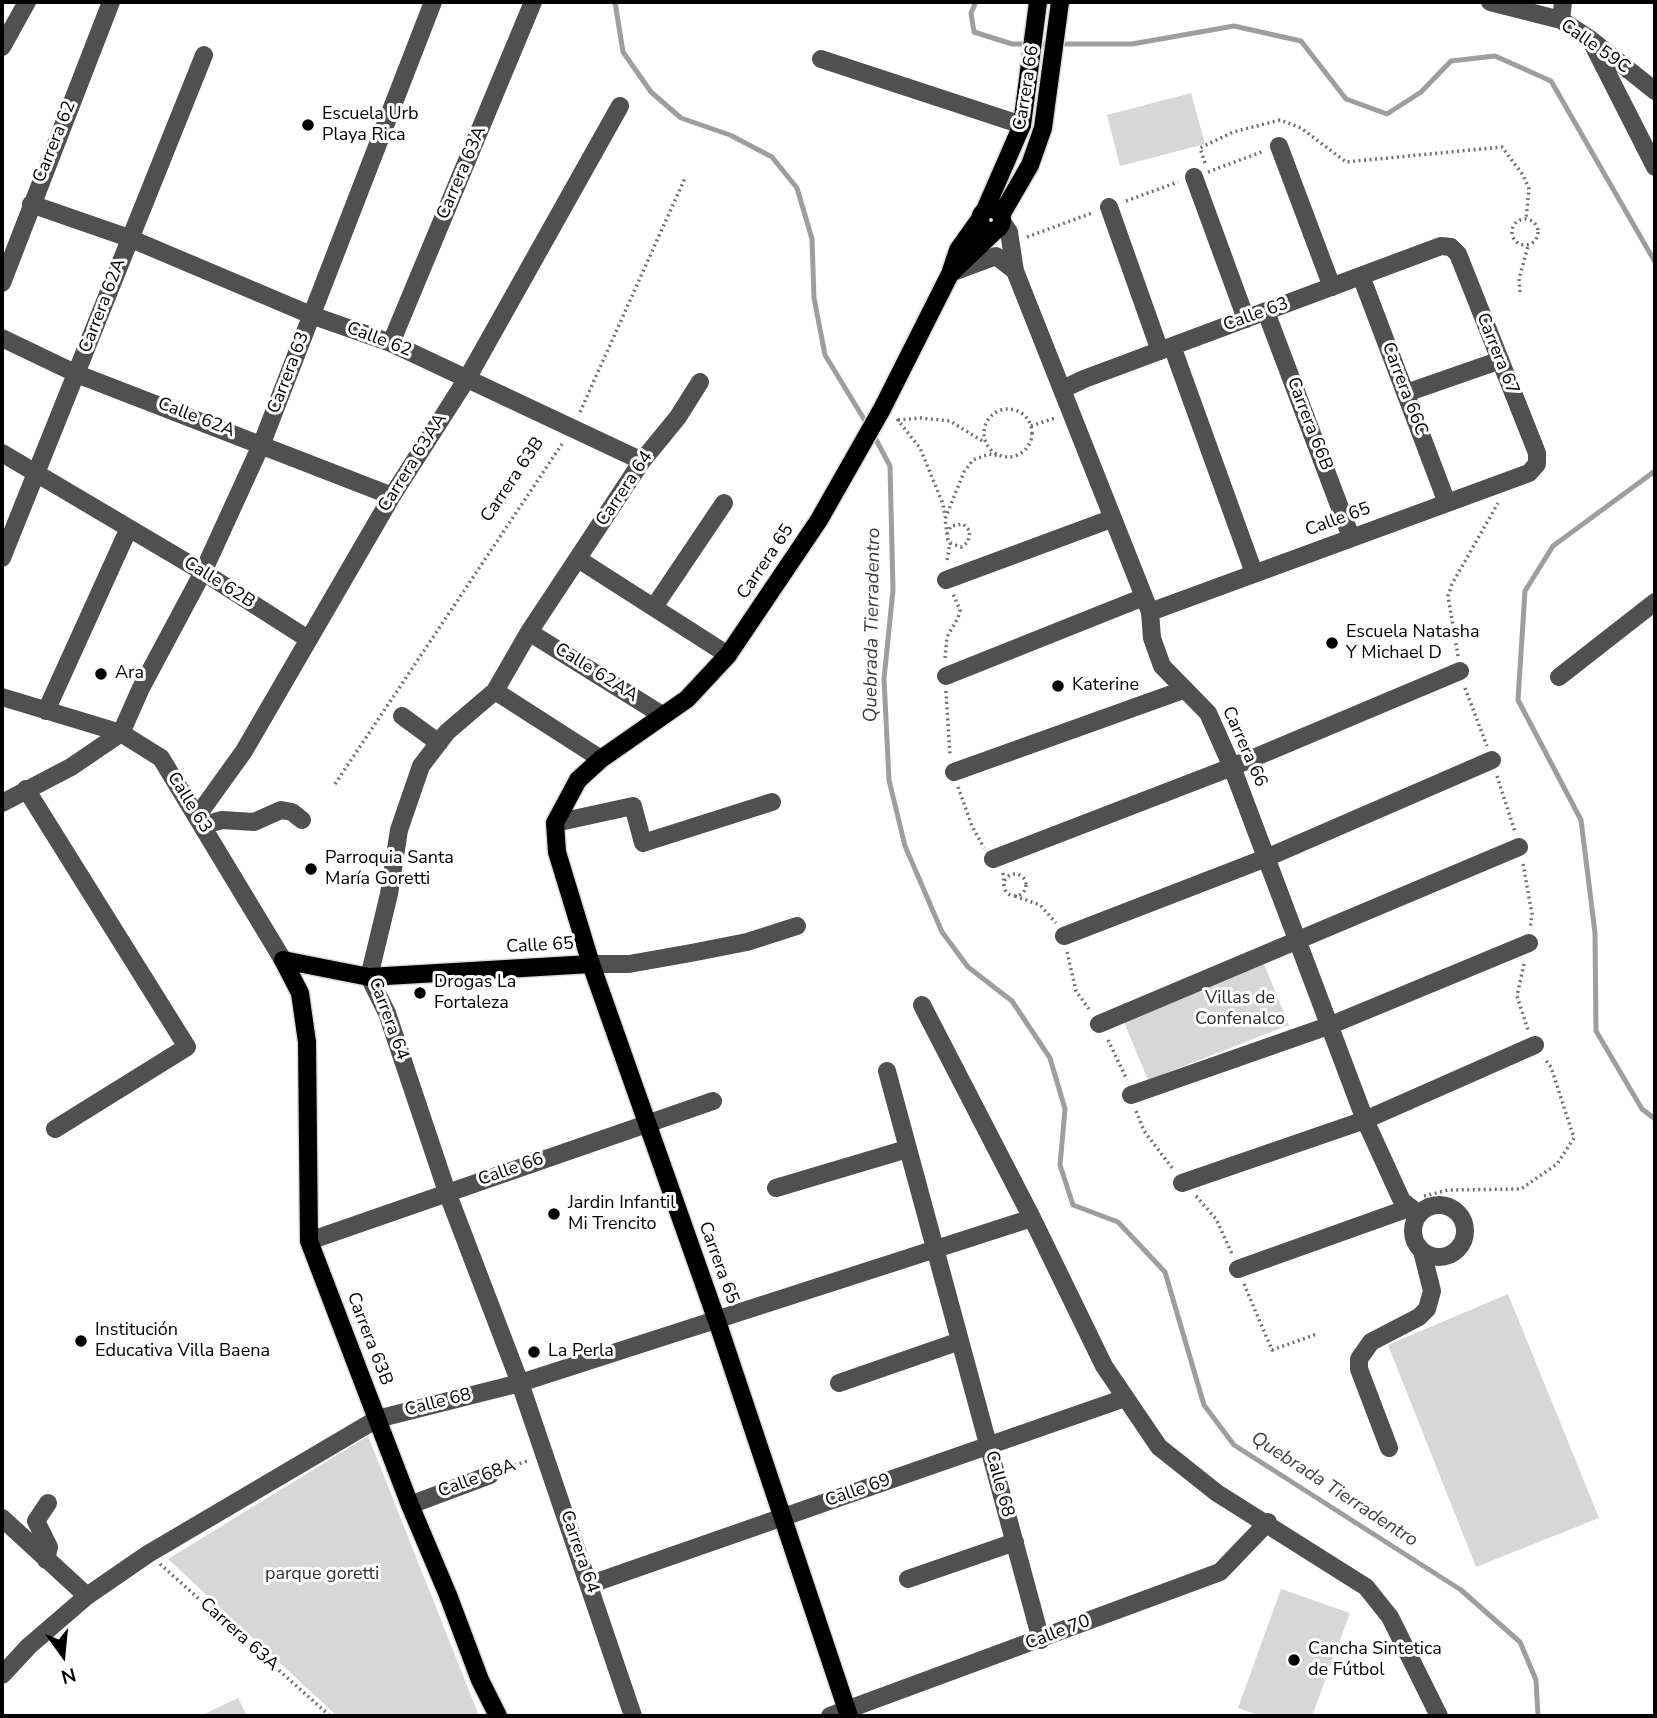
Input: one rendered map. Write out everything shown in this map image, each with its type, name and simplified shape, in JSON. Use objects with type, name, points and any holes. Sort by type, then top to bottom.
[{"type":"main road","name":"Carrera 66","points":[[993,219],[1022,125],[1038,6]]},
{"type":"main road","name":"Carrera 66","points":[[993,219],[1038,146],[1060,8]]},
{"type":"main road","name":"Carrera 65","points":[[842,1714],[782,1517],[717,1321],[591,964],[557,852],[555,823],[578,780],[601,759],[687,699],[729,655],[819,520],[884,404],[950,274],[958,250],[993,219]]},
{"type":"main road","name":"Calle 65","points":[[283,960],[369,977],[591,964]]},
{"type":"main road","name":"Carrera 63B","points":[[283,960],[300,993],[307,1042],[309,1241],[410,1505],[480,1680],[498,1716]]},
{"type":"street","points":[[2,47],[27,2]]},
{"type":"street","name":"Carrera 62","points":[[2,283],[111,2]]},
{"type":"street","name":"Carrera 63","points":[[121,733],[141,688],[203,572],[262,443],[433,2]]},
{"type":"street","name":"Carrera 63A","points":[[391,344],[533,2]]},
{"type":"street","name":"Calle 59C","points":[[1490,2],[1561,20],[1590,39],[1655,91]]},
{"type":"street","points":[[1561,20],[1563,2]]},
{"type":"street","points":[[1590,39],[1655,167]]},
{"type":"street","name":"Carrera 62A","points":[[2,558],[204,55]]},
{"type":"street","points":[[821,59],[1022,125]]},
{"type":"street","name":"Carrera 63AA","points":[[201,820],[244,751],[391,496],[468,377],[620,106]]},
{"type":"street","points":[[1279,146],[1332,287]]},
{"type":"street","points":[[1201,174],[1246,319]]},
{"type":"street","name":"Calle 62","points":[[31,204],[129,238],[311,315],[391,344],[468,377],[642,461]]},
{"type":"street","points":[[1109,208],[1254,573]]},
{"type":"street","name":"Carrera 66","points":[[993,219],[1009,232],[1015,271],[1147,605],[1152,638],[1162,666],[1208,713],[1232,767],[1365,1120],[1410,1208]]},
{"type":"street","name":"Calle 63","points":[[1063,390],[1084,379],[1441,246],[1451,247]]},
{"type":"street","name":"Carrera 67","points":[[1451,247],[1458,254],[1498,361],[1537,453],[1537,464]]},
{"type":"street","points":[[950,274],[996,256],[1015,271]]},
{"type":"street","name":"Carrera 66C","points":[[1361,276],[1447,503]]},
{"type":"street","name":"Carrera 66B","points":[[1266,312],[1351,537]]},
{"type":"street","name":"Calle 62A","points":[[2,338],[77,374],[262,443],[391,496]]},
{"type":"street","points":[[1406,394],[1498,361]]},
{"type":"street","name":"Carrera 64","points":[[633,1716],[591,1584],[520,1383],[447,1192],[387,1013],[369,977],[389,894],[399,830],[421,766],[447,732],[495,691],[529,632],[642,461],[678,417],[700,382]]},
{"type":"street","name":"Calle 62B","points":[[2,453],[203,572],[308,639]]},
{"type":"street","name":"Calle 65","points":[[946,676],[1147,605],[1254,573],[1530,473],[1537,464]]},
{"type":"street","points":[[654,607],[724,503]]},
{"type":"street","points":[[946,579],[1111,519]]},
{"type":"street","points":[[46,711],[130,528]]},
{"type":"street","points":[[578,559],[729,655]]},
{"type":"street","points":[[1559,677],[1655,602]]},
{"type":"street","name":"Calle 62AA","points":[[529,632],[662,715]]},
{"type":"street","points":[[993,859],[1232,767],[1460,671]]},
{"type":"street","points":[[954,772],[1183,690]]},
{"type":"street","points":[[495,691],[601,759]]},
{"type":"street","name":"Calle 63","points":[[2,697],[121,733],[161,758],[201,820],[283,960]]},
{"type":"street","points":[[402,716],[439,743]]},
{"type":"street","points":[[2,803],[71,767],[121,733]]},
{"type":"street","points":[[1064,936],[1266,858],[1492,760]]},
{"type":"street","points":[[26,789],[187,1047],[55,1129]]},
{"type":"street","points":[[555,823],[633,806],[643,844],[772,802]]},
{"type":"street","points":[[201,820],[254,822],[281,810],[292,812],[302,820]]},
{"type":"street","points":[[1099,1024],[1519,847]]},
{"type":"street","name":"Calle 65","points":[[591,964],[629,964],[691,953],[747,942],[797,926]]},
{"type":"street","points":[[1131,1095],[1331,1025],[1529,943]]},
{"type":"street","points":[[922,1004],[1032,1218],[1104,1366],[1159,1447],[1217,1493],[1268,1522],[1366,1587],[1390,1617],[1424,1691],[1439,1716]]},
{"type":"street","points":[[1182,1183],[1365,1120],[1535,1045]]},
{"type":"street","name":"Calle 68","points":[[887,1071],[1041,1640]]},
{"type":"street","name":"Calle 66","points":[[309,1241],[713,1101]]},
{"type":"street","points":[[776,1188],[908,1149]]},
{"type":"street","points":[[1238,1269],[1410,1208],[1447,1205],[1456,1210],[1466,1228],[1460,1248],[1452,1254],[1432,1256],[1422,1251]]},
{"type":"street","points":[[1389,1448],[1359,1370],[1359,1359],[1371,1342],[1419,1317],[1427,1309],[1432,1291],[1422,1251],[1413,1233],[1410,1208]]},
{"type":"street","name":"Calle 68","points":[[2,1675],[29,1646],[87,1596],[148,1554],[377,1419],[520,1383],[717,1321],[933,1247],[1032,1218]]},
{"type":"street","points":[[839,1383],[960,1341]]},
{"type":"street","name":"Calle 69","points":[[591,1584],[1125,1398]]},
{"type":"street","name":"Calle 68A","points":[[410,1505],[490,1475]]},
{"type":"street","points":[[46,1560],[49,1547],[36,1521],[48,1503]]},
{"type":"street","points":[[2,1518],[87,1596]]},
{"type":"street","name":"Calle 70","points":[[842,1714],[1220,1572],[1268,1522]]},
{"type":"street","points":[[908,1579],[1014,1542]]},
{"type":"path","points":[[1201,174],[1200,148],[1233,132],[1280,120],[1301,128],[1346,162],[1502,147],[1523,175],[1529,189],[1526,219]]},
{"type":"path","points":[[1011,245],[1279,146]]},
{"type":"path","name":"Carrera 63B","points":[[335,783],[573,428],[685,178]]},
{"type":"path","points":[[1520,292],[1519,279],[1528,246],[1538,234],[1535,223],[1526,219]]},
{"type":"path","points":[[1526,219],[1514,225],[1512,234],[1517,243],[1528,246]]},
{"type":"path","points":[[884,404],[920,449],[943,504],[950,543],[946,579],[960,610],[947,637],[950,754],[972,826],[1002,870],[1007,892],[1040,905],[1064,936],[1076,991],[1119,1058],[1144,1131],[1182,1183],[1216,1219],[1272,1350],[1317,1334]]},
{"type":"path","points":[[945,519],[964,472],[973,460],[989,454],[1007,457],[1023,452],[1032,434],[1031,426],[1022,413],[1014,409],[997,411],[985,426],[986,443]]},
{"type":"path","points":[[1031,426],[1070,412]]},
{"type":"path","points":[[898,420],[922,418],[950,421],[986,443],[999,456]]},
{"type":"path","points":[[1410,1208],[1448,1190],[1521,1189],[1557,1164],[1574,1138],[1551,1067],[1535,1045],[1517,996],[1529,943],[1532,914],[1519,847],[1460,671],[1448,596],[1452,583],[1511,480]]},
{"type":"path","points":[[947,534],[951,526],[958,523],[970,531],[970,539],[965,545],[957,547],[950,543]]},
{"type":"path","points":[[1004,884],[1007,877],[1015,873],[1025,878],[1025,891],[1015,896]]},
{"type":"path","name":"Calle 68A","points":[[490,1475],[545,1454]]},
{"type":"path","name":"Carrera 63A","points":[[148,1554],[330,1716]]},
{"type":"green space","points":[[1191,93],[1205,144],[1120,166],[1107,115]]},
{"type":"green space","name":"Villas de Confenalco","points":[[1264,964],[1289,1025],[1148,1080],[1124,1022]]},
{"type":"green space","points":[[1508,1294],[1599,1518],[1476,1567],[1388,1345]]},
{"type":"green space","name":"parque goretti","points":[[368,1436],[479,1716],[337,1716],[168,1559]]},
{"type":"green space","name":"Cancha Sintetica de Fútbol","points":[[1281,1589],[1350,1613],[1312,1716],[1261,1716],[1238,1708]]},
{"type":"green space","points":[[238,1698],[247,1716],[200,1716]]},
{"type":"waterway","name":"Quebrada Tierradentro","points":[[615,2],[623,52],[651,92],[681,118],[730,135],[772,157],[797,188],[812,239],[814,298],[825,355],[867,424]]},
{"type":"waterway","points":[[976,2],[971,13],[974,32],[1012,44],[1132,44],[1234,26],[1301,41],[1346,99],[1387,114],[1421,92],[1451,61],[1495,56],[1551,81],[1655,262]]},
{"type":"waterway","name":"Quebrada Tierradentro","points":[[872,432],[890,466],[893,590],[884,679],[889,780],[905,846],[942,932],[968,967],[1012,1001],[1050,1058],[1065,1109],[1060,1165],[1073,1205],[1118,1222],[1165,1272],[1204,1405],[1234,1445],[1461,1590],[1520,1642],[1536,1680],[1538,1716]]},
{"type":"waterway","points":[[1655,471],[1553,546],[1525,591],[1518,700],[1581,820],[1595,933],[1596,1031],[1642,1109],[1655,1119]]},
{"type":"place","name":"Escuela Urb Playa Rica","points":[[308,125]]},
{"type":"place","name":"Escuela Natasha Y Michael D","points":[[1332,643]]},
{"type":"place","name":"Ara","points":[[101,674]]},
{"type":"place","name":"Katerine","points":[[1058,686]]},
{"type":"place","name":"Parroquia Santa María Goretti","points":[[311,869]]},
{"type":"place","name":"Drogas La Fortaleza","points":[[420,993]]},
{"type":"place","name":"Jardin Infantil Mi Trencito","points":[[554,1214]]},
{"type":"place","name":"Institución Educativa Villa Baena","points":[[81,1341]]},
{"type":"place","name":"La Perla","points":[[534,1352]]},
{"type":"place","name":"Cancha Sintetica de Fútbol","points":[[1294,1660]]}]
